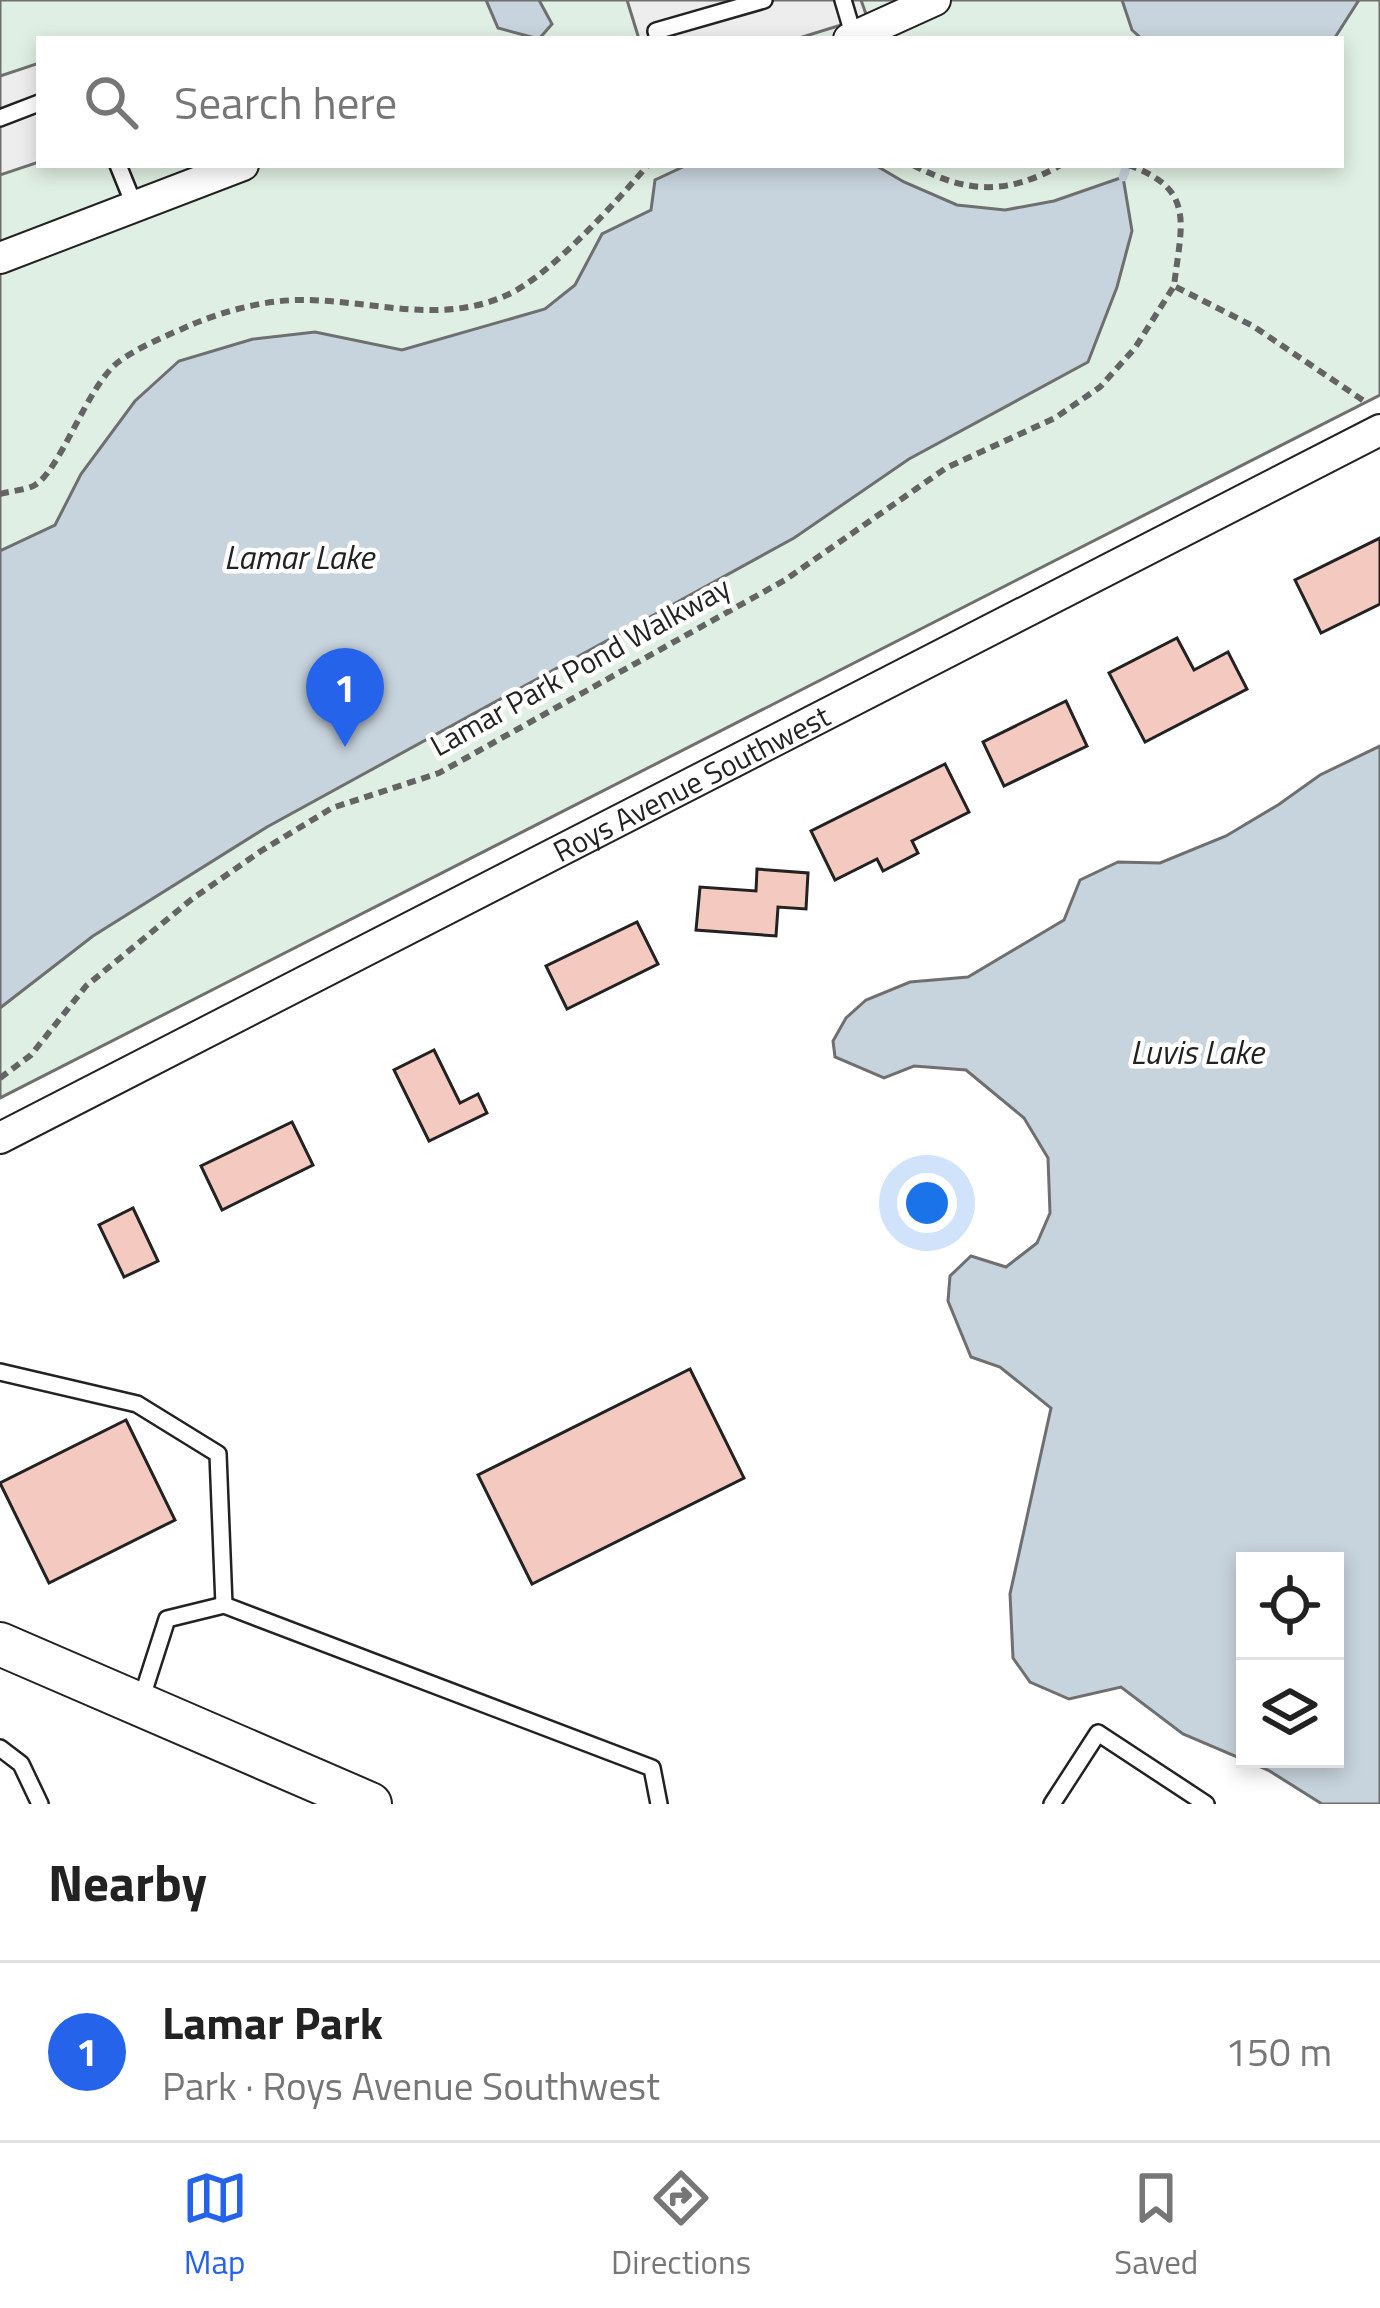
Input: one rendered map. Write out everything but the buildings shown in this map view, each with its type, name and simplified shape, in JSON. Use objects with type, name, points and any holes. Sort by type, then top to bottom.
[{"type":"main road","points":[[0,1644],[370,1804]]},
{"type":"street","points":[[855,36],[935,0]]},
{"type":"street","points":[[0,258],[236,168]]},
{"type":"street","name":"Roys Avenue Southwest","points":[[0,1138],[1380,430]]},
{"type":"lane","points":[[657,36],[656,31],[764,0]]},
{"type":"lane","points":[[843,0],[851,36]]},
{"type":"lane","points":[[0,118],[36,104]]},
{"type":"lane","points":[[119,168],[136,208]]},
{"type":"lane","points":[[0,1372],[137,1405],[218,1454],[224,1604]]},
{"type":"lane","points":[[140,1704],[167,1619],[224,1604],[652,1768],[659,1804]]},
{"type":"lane","points":[[1052,1804],[1098,1733],[1206,1804]]},
{"type":"lane","points":[[0,1748],[21,1764],[40,1804]]},
{"type":"path","points":[[0,493],[34,486],[49,471],[80,411],[117,364],[174,334],[264,303],[308,300],[381,310],[458,310],[509,295],[573,245],[645,168]]},
{"type":"path","points":[[919,168],[978,189],[1031,182],[1056,168]]},
{"type":"path","name":"Lamar Park Pond Walkway","points":[[0,1078],[31,1055],[86,986],[192,899],[261,851],[332,808],[439,773],[785,580],[946,468],[1055,418],[1085,397],[1136,348],[1174,286],[1182,212],[1174,191],[1136,168]]},
{"type":"path","points":[[1174,286],[1252,326],[1380,412]]},
{"type":"green space","points":[[0,0],[1380,0],[1380,395],[0,1098]]},
{"type":"shaded area","points":[[627,0],[861,0],[867,17],[806,36],[638,36]]},
{"type":"shaded area","points":[[36,64],[36,163],[0,175],[0,76]]},
{"type":"water","points":[[486,0],[539,0],[552,24],[542,36],[498,28]]},
{"type":"water","points":[[1122,0],[1359,0],[1336,36],[1139,36]]},
{"type":"water","name":"Lamar Lake","points":[[681,168],[880,168],[957,205],[1005,210],[1054,201],[1123,177],[1132,231],[1117,287],[1088,362],[909,459],[794,538],[267,827],[93,936],[0,1008],[0,551],[55,525],[81,474],[135,401],[179,361],[253,339],[315,332],[402,350],[545,309],[575,285],[602,234],[651,210],[655,180]]},
{"type":"water","name":"Luvis Lake","points":[[1380,746],[1380,1804],[1322,1804],[1263,1768],[1344,1768],[1344,1552],[1236,1552],[1236,1756],[1183,1734],[1121,1687],[1069,1699],[1030,1682],[1013,1658],[1010,1594],[1051,1408],[1000,1367],[971,1357],[948,1301],[950,1276],[971,1256],[1006,1267],[1037,1243],[1050,1213],[1048,1158],[1024,1118],[966,1070],[914,1066],[884,1078],[835,1057],[833,1041],[846,1018],[866,1000],[910,982],[968,977],[1064,920],[1080,880],[1118,862],[1160,863],[1226,836],[1320,775]]},
{"type":"waterway","points":[[1123,177],[1126,168]]},
{"type":"place","name":"Lamar Park","points":[[345,747]]}]
